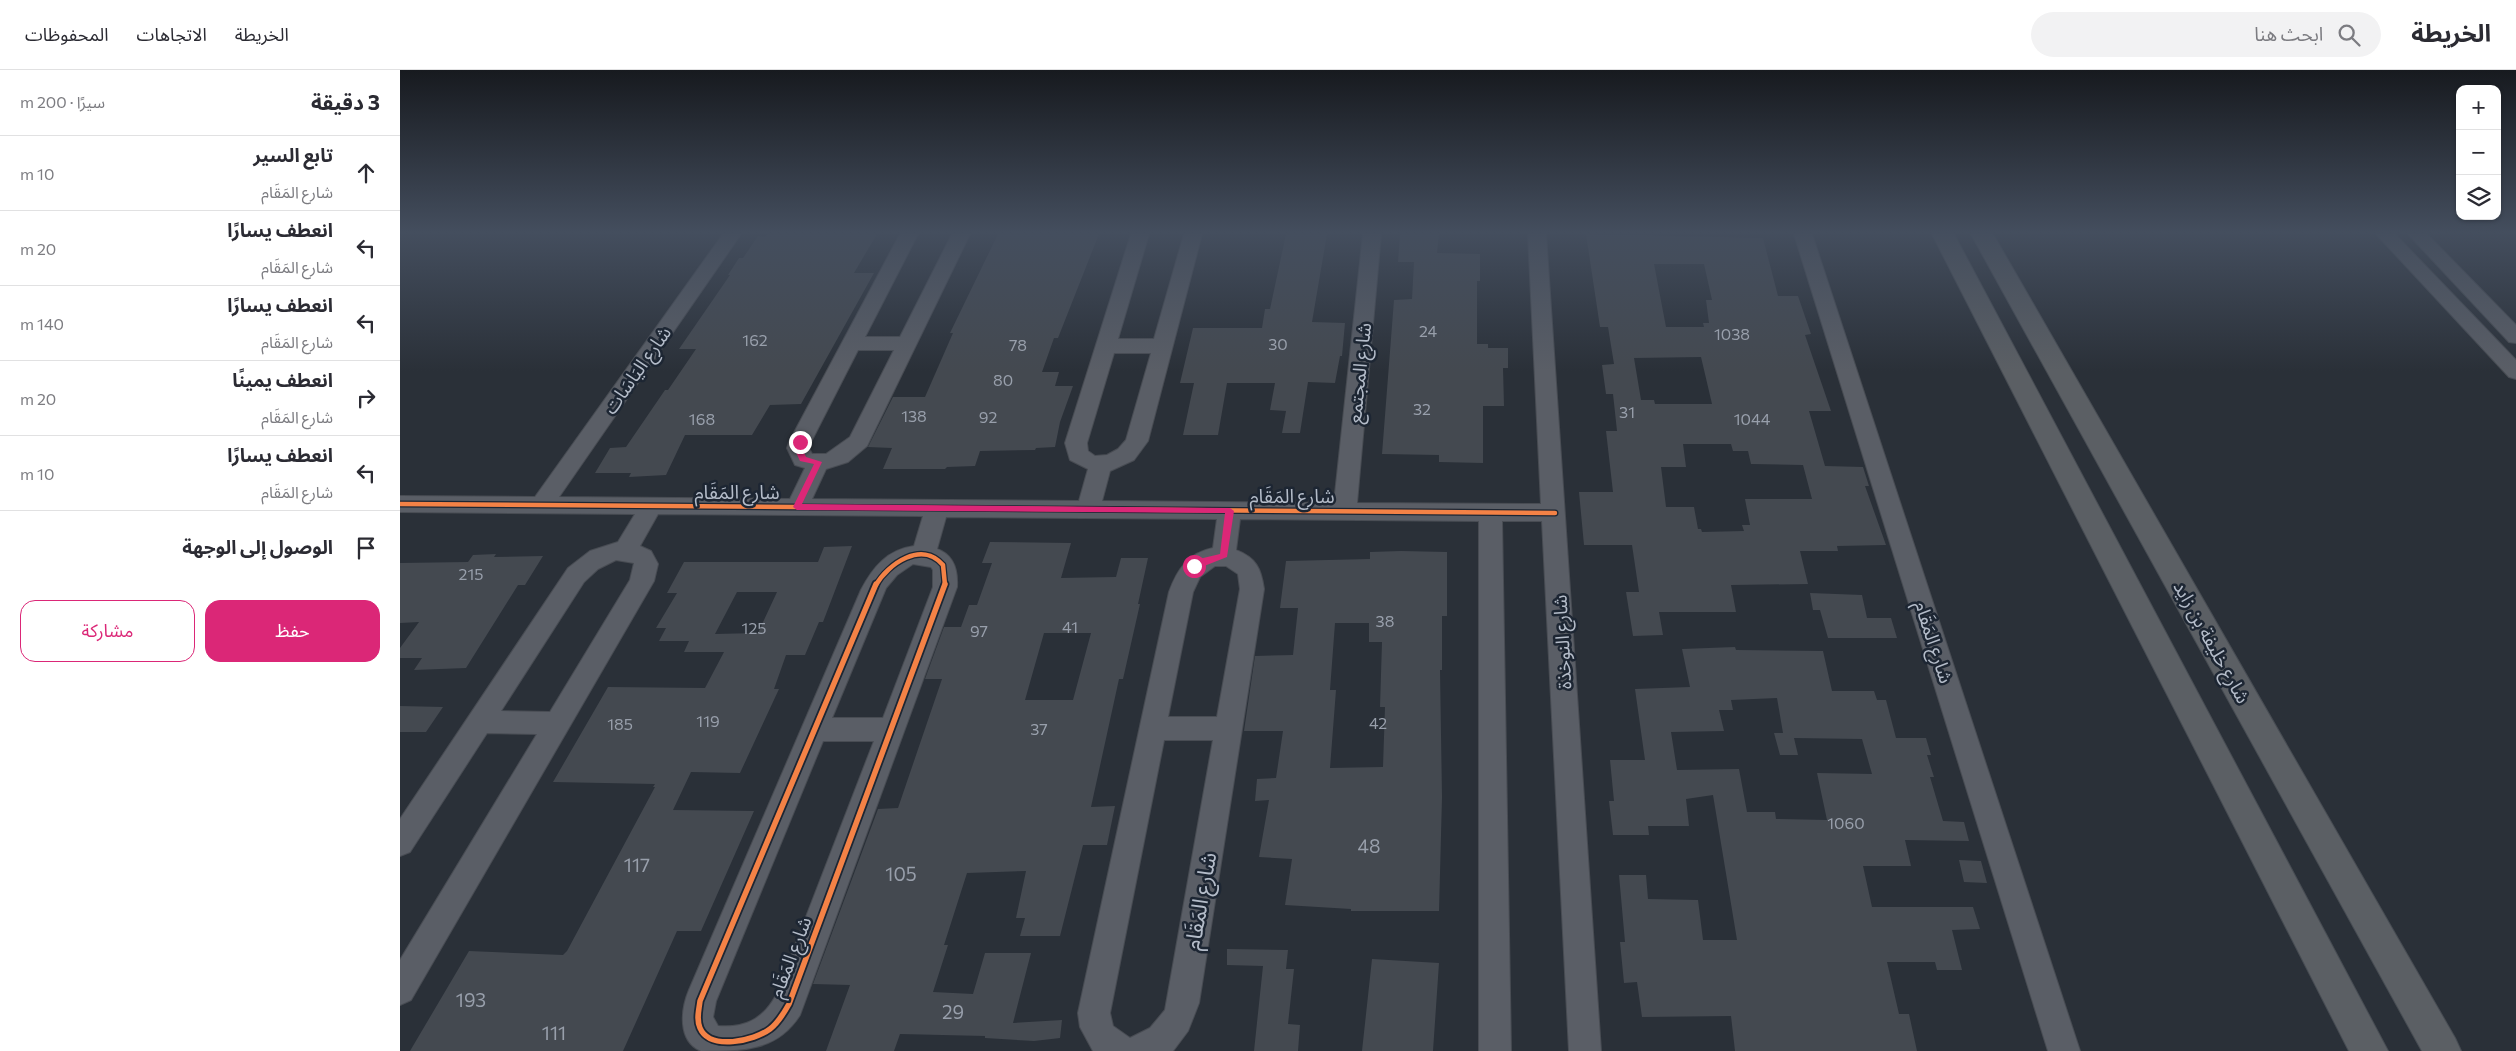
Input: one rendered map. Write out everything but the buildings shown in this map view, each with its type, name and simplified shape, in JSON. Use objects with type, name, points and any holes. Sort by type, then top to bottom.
[{"type":"highway","points":[[1967,280],[2369,1051]]},
{"type":"highway","name":"شارع خليفة بن زايد","points":[[2008,280],[2442,1051]]},
{"type":"street","name":"شارع اليَاسَات","points":[[541,505],[700,280]]},
{"type":"street","points":[[885,280],[798,448],[803,459],[818,462],[842,456],[859,441],[939,280]]},
{"type":"street","points":[[1126,280],[1075,449],[1083,460],[1100,464],[1124,457],[1138,441],[1181,280]]},
{"type":"street","name":"شارع المجتمع","points":[[1345,511],[1368,280]]},
{"type":"street","name":"شارع النوخذة","points":[[1540,280],[1585,1051]]},
{"type":"street","name":"شارع المَقَام","points":[[1818,280],[2064,1051]]},
{"type":"street","points":[[2428,280],[2516,372]]},
{"type":"street","points":[[2461,280],[2516,337]]},
{"type":"street","points":[[852,343],[907,344]]},
{"type":"street","points":[[1106,346],[1163,346]]},
{"type":"street","name":"شارع المَقَام","points":[[797,507],[818,462]]},
{"type":"street","points":[[1088,510],[1100,464]]},
{"type":"street","name":"شارع المَقَام","points":[[400,504],[1555,513]]},
{"type":"street","points":[[626,550],[652,506]]},
{"type":"street","points":[[923,555],[937,508]]},
{"type":"street","name":"شارع المَقَام","points":[[1138,1051],[1158,1043],[1168,1035],[1181,1014],[1252,589],[1249,570],[1234,558],[1223,557],[1230,511]]},
{"type":"street","points":[[1490,513],[1495,1051]]},
{"type":"street","points":[[400,843],[576,575],[583,567],[603,555],[626,550],[643,557],[646,564],[642,581],[400,989]]},
{"type":"street","name":"شارع المَقَام","points":[[923,555],[933,556],[941,561],[946,568],[945,587],[788,1007],[781,1018],[757,1038],[744,1044],[718,1046],[708,1042],[700,1034],[697,1024],[700,1001],[878,580],[883,572],[901,559],[923,555]]},
{"type":"street","points":[[1123,1051],[1105,1042],[1094,1024],[1094,1013],[1183,582],[1194,566],[1202,561],[1223,557]]},
{"type":"street","points":[[479,722],[557,723]]},
{"type":"street","points":[[1153,728],[1229,729]]},
{"type":"street","points":[[814,729],[891,730]]},
{"type":"cycle path","points":[[400,504],[1555,513]]},
{"type":"cycle path","points":[[912,555],[928,556],[939,560],[945,570],[945,587],[791,999],[781,1017],[770,1029],[757,1036],[744,1041],[730,1043],[718,1042],[707,1038],[700,1030],[697,1017],[700,1001],[873,590],[888,568],[912,555]]},
{"type":"route","points":[[800,442],[799,454],[803,459],[810,462],[818,462],[797,507],[1230,511],[1223,557],[1202,561],[1194,566]]}]
